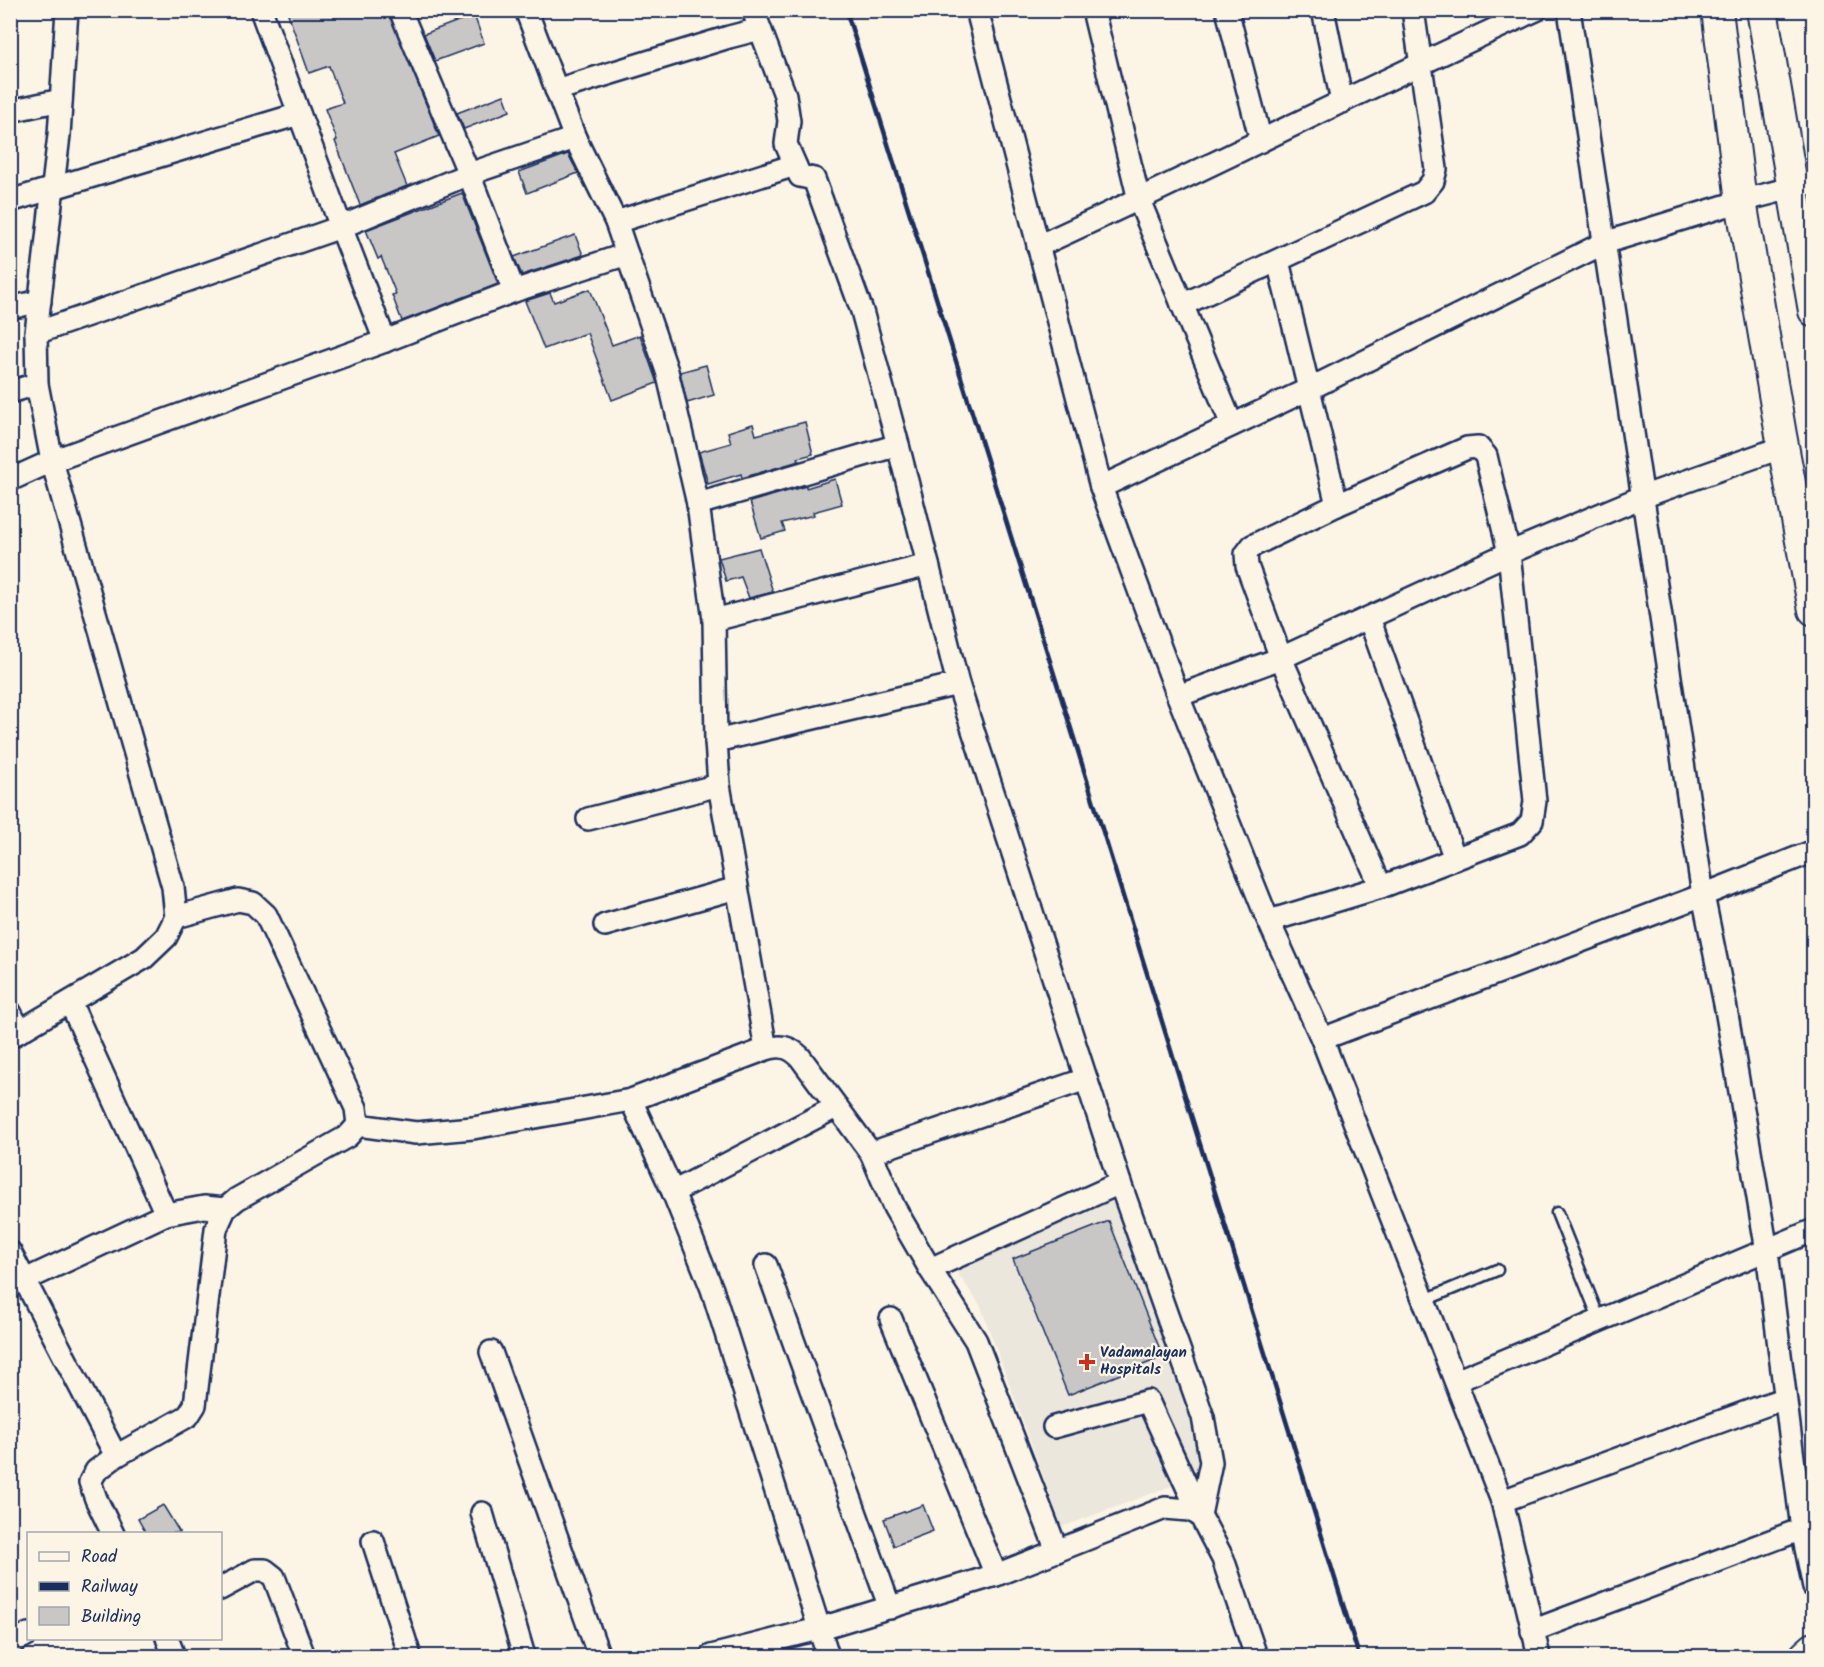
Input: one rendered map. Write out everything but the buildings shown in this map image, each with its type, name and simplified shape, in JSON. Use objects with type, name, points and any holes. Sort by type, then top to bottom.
[{"type":"main road","points":[[1717,10],[1741,201],[1783,447],[1814,610]]},
{"type":"main road","points":[[1762,10],[1803,185],[1814,311]]},
{"type":"main road","points":[[1805,1656],[1814,1648]]},
{"type":"street","points":[[10,1012],[15,1034],[144,958],[166,938],[176,917],[173,887],[52,461],[37,384],[36,333],[61,100],[67,10]]},
{"type":"street","points":[[261,10],[385,341]]},
{"type":"street","points":[[400,10],[469,174],[513,291]]},
{"type":"street","points":[[526,10],[575,138],[616,222],[667,371],[698,504],[714,620],[719,785],[766,1049]]},
{"type":"street","points":[[977,10],[1101,487],[1179,696],[1269,921],[1322,1040],[1502,1501],[1539,1656]]},
{"type":"street","points":[[1093,10],[1139,200],[1232,425]]},
{"type":"street","points":[[1227,10],[1261,141]]},
{"type":"street","points":[[1323,10],[1342,102]]},
{"type":"street","points":[[1182,305],[1424,192],[1433,181],[1436,169],[1413,10]]},
{"type":"street","points":[[1038,246],[1536,10]]},
{"type":"street","points":[[1569,10],[1703,895],[1726,1009],[1767,1251],[1802,1529],[1814,1587]]},
{"type":"street","points":[[556,90],[729,37],[757,20],[785,95],[789,121],[786,144],[800,176],[814,179],[862,311],[958,684],[1120,1183],[1203,1417],[1211,1462],[1200,1515]]},
{"type":"street","points":[[10,111],[61,100]]},
{"type":"street","points":[[10,201],[299,114]]},
{"type":"street","points":[[36,333],[341,227],[469,174],[575,138]]},
{"type":"street","points":[[616,222],[795,165]]},
{"type":"street","points":[[1101,487],[1309,389],[1605,243],[1741,201],[1803,185]]},
{"type":"street","points":[[10,480],[52,461],[385,341],[513,291],[627,254]]},
{"type":"street","points":[[1278,261],[1337,505]]},
{"type":"street","points":[[10,308],[40,301]]},
{"type":"street","points":[[10,392],[37,384]]},
{"type":"street","points":[[698,504],[898,445]]},
{"type":"street","points":[[1269,921],[1380,887],[1455,859],[1520,834],[1532,821],[1535,801],[1509,553],[1486,456],[1478,447],[1467,448],[1337,505],[1252,546],[1246,554],[1247,566],[1281,658],[1380,887]]},
{"type":"street","points":[[1179,696],[1281,658],[1509,553],[1642,497],[1783,447]]},
{"type":"street","points":[[714,620],[928,565]]},
{"type":"street","points":[[1369,618],[1455,859]]},
{"type":"street","points":[[716,741],[958,684]]},
{"type":"street","points":[[588,819],[719,785]]},
{"type":"street","points":[[1322,1040],[1814,851]]},
{"type":"street","points":[[605,925],[737,888]]},
{"type":"street","points":[[112,1532],[90,1482],[96,1471],[116,1456],[188,1416],[195,1405],[216,1229],[225,1209],[237,1199],[348,1136],[358,1125],[356,1108],[266,915],[254,903],[238,900],[176,917]]},
{"type":"street","points":[[70,1002],[166,1214]]},
{"type":"street","points":[[358,1125],[416,1133],[473,1128],[631,1100],[766,1049],[778,1046],[791,1049],[800,1057],[871,1153],[894,1207],[976,1341],[1057,1551]]},
{"type":"street","points":[[871,1153],[1086,1079]]},
{"type":"street","points":[[631,1100],[673,1192],[712,1289],[828,1656]]},
{"type":"street","points":[[673,1192],[836,1107]]},
{"type":"street","points":[[930,1269],[1120,1183]]},
{"type":"street","points":[[25,1280],[166,1214],[204,1207],[225,1209]]},
{"type":"street","points":[[1456,1381],[1814,1230]]},
{"type":"street","points":[[10,1252],[116,1456]]},
{"type":"street","points":[[766,1265],[890,1608]]},
{"type":"street","points":[[891,1319],[996,1575]]},
{"type":"street","points":[[491,1352],[599,1656]]},
{"type":"street","points":[[1502,1501],[1785,1398]]},
{"type":"street","points":[[1054,1427],[1148,1401],[1200,1515],[1223,1559],[1256,1656]]},
{"type":"street","points":[[711,1656],[818,1629],[996,1575],[1165,1508],[1189,1510],[1200,1515]]},
{"type":"street","points":[[482,1512],[524,1656]]},
{"type":"street","points":[[1532,1631],[1802,1529]]},
{"type":"street","points":[[373,1541],[410,1656]]},
{"type":"street","points":[[222,1588],[255,1570],[265,1569],[274,1577],[304,1656]]},
{"type":"street","points":[[10,1644],[27,1635]]},
{"type":"street","points":[[168,1640],[174,1656]]},
{"type":"lane","points":[[1557,1213],[1600,1321]]},
{"type":"lane","points":[[1425,1300],[1497,1270]]},
{"type":"shaded area","name":"Vadamalayan Hospitals","points":[[1116,1200],[1192,1419],[1201,1475],[1062,1527],[980,1305],[954,1268]]},
{"type":"railway","points":[[846,10],[1359,1656]]},
{"type":"place","name":"Vadamalayan Hospitals","points":[[1087,1362]]}]
